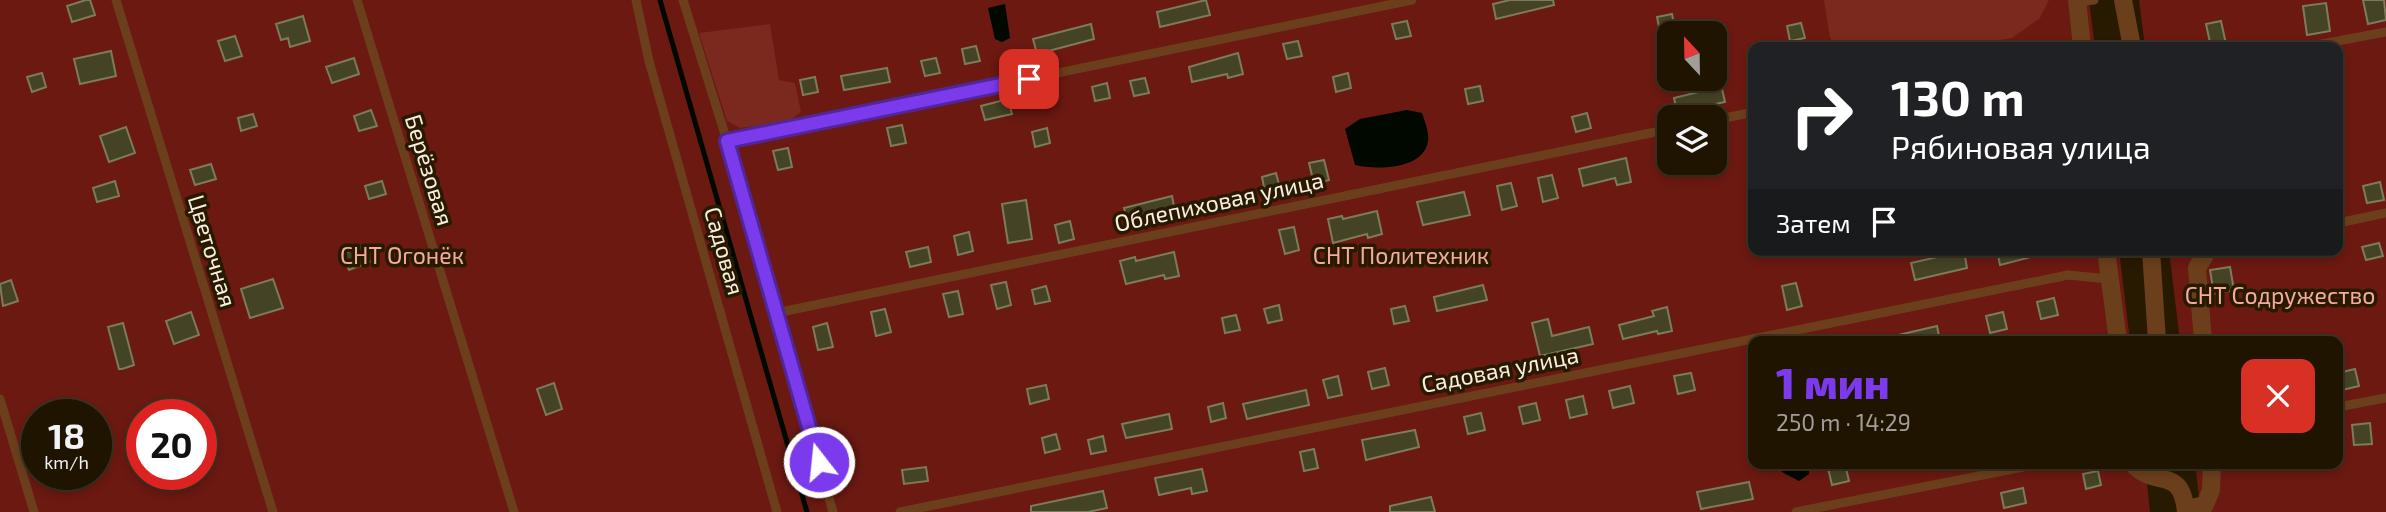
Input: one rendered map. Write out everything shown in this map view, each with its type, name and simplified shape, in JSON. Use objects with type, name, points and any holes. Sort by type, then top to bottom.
[{"type":"street","points":[[2123,0],[2131,42]]},
{"type":"street","points":[[2081,42],[2083,1]]},
{"type":"street","points":[[2107,256],[2117,336]]},
{"type":"street","points":[[2151,256],[2157,336]]},
{"type":"street","points":[[2203,336],[2197,268],[2207,256]]},
{"type":"street","points":[[2138,469],[2151,475],[2166,471],[2184,495],[2186,511],[2208,509],[2212,469]]},
{"type":"lane","name":"Цветочная","points":[[116,0],[273,512]]},
{"type":"lane","name":"Берёзовая","points":[[357,0],[514,512]]},
{"type":"lane","name":"Садовая","points":[[636,0],[649,61],[778,512]]},
{"type":"lane","points":[[683,0],[727,141],[833,512]]},
{"type":"lane","points":[[727,141],[1412,0]]},
{"type":"lane","points":[[2333,42],[2386,32]]},
{"type":"lane","points":[[1727,118],[1748,113]]},
{"type":"lane","name":"Облепиховая улица","points":[[776,313],[1657,132]]},
{"type":"lane","points":[[2343,222],[2386,213]]},
{"type":"lane","name":"Садовая улица","points":[[1767,336],[2068,275],[2109,279]]},
{"type":"lane","name":"Садовая улица","points":[[900,512],[1748,340]]},
{"type":"lane","points":[[2343,406],[2386,398]]},
{"type":"lane","points":[[0,399],[34,512]]},
{"type":"lane","points":[[1796,512],[2014,469]]},
{"type":"green space","name":"СНТ Политехник","points":[[0,0],[2089,0],[2094,42],[1748,42],[1748,256],[2120,256],[2129,336],[1748,336],[1748,469],[2146,469],[2150,512],[0,512]]},
{"type":"green space","name":"СНТ Содружество","points":[[2139,0],[2386,0],[2386,512],[2201,512],[2196,469],[2343,469],[2343,336],[2179,336],[2170,256],[2343,256],[2343,42],[2144,42]]},
{"type":"shaded area","points":[[1824,0],[2049,0],[2040,18],[2012,38],[1990,42],[1834,42],[1830,38]]},
{"type":"shaded area","points":[[1005,4],[1010,38],[1002,42],[995,39],[988,8]]},
{"type":"shaded area","points":[[770,24],[779,80],[795,83],[801,112],[787,122],[740,128],[727,121],[699,33]]},
{"type":"shaded area","points":[[1407,110],[1422,113],[1428,141],[1425,151],[1409,163],[1398,166],[1355,165],[1345,129],[1360,119]]},
{"type":"shaded area","points":[[1780,469],[1809,469],[1809,474],[1799,481]]},
{"type":"building","points":[[90,0],[95,15],[72,22],[67,6]]},
{"type":"building","points":[[1206,0],[1210,15],[1160,27],[1157,12]]},
{"type":"building","points":[[1510,0],[1553,0],[1554,5],[1496,19],[1493,4]]},
{"type":"building","points":[[2363,0],[2384,0],[2386,20],[2368,24]]},
{"type":"building","points":[[2326,3],[2330,31],[2307,35],[2303,6]]},
{"type":"building","points":[[1672,14],[1673,21],[1658,21],[1657,17]]},
{"type":"building","points":[[303,16],[310,41],[290,47],[288,38],[281,40],[276,24]]},
{"type":"building","points":[[1407,21],[1411,36],[1396,39],[1392,24]]},
{"type":"building","points":[[2221,21],[2226,42],[2210,42],[2206,24]]},
{"type":"building","points":[[1801,23],[1805,38],[1790,41],[1787,26]]},
{"type":"building","points":[[1091,24],[1094,39],[1037,54],[1033,39]]},
{"type":"building","points":[[235,36],[242,56],[225,61],[218,41]]},
{"type":"building","points":[[1298,41],[1302,56],[1287,59],[1283,44]]},
{"type":"building","points":[[976,46],[980,61],[965,64],[962,49]]},
{"type":"building","points":[[111,51],[116,76],[80,84],[74,59]]},
{"type":"building","points":[[1238,53],[1243,74],[1228,78],[1227,74],[1192,82],[1189,67]]},
{"type":"building","points":[[354,58],[359,74],[332,83],[326,67]]},
{"type":"building","points":[[936,58],[940,73],[925,76],[921,61]]},
{"type":"building","points":[[887,68],[890,82],[844,90],[841,76]]},
{"type":"building","points":[[42,73],[46,87],[32,92],[27,77]]},
{"type":"building","points":[[1348,73],[1351,88],[1336,92],[1333,77]]},
{"type":"building","points":[[815,77],[818,92],[803,95],[800,80]]},
{"type":"building","points":[[1145,78],[1149,93],[1134,96],[1130,81]]},
{"type":"building","points":[[1107,83],[1110,98],[1095,101],[1092,87]]},
{"type":"building","points":[[1480,86],[1483,101],[1468,104],[1465,89]]},
{"type":"building","points":[[1703,91],[1722,91],[1725,102],[1711,105],[1676,105],[1674,98]]},
{"type":"building","points":[[1008,99],[1012,114],[985,120],[981,106]]},
{"type":"building","points":[[371,110],[377,126],[359,131],[354,116]]},
{"type":"building","points":[[1587,113],[1591,128],[1576,132],[1572,117]]},
{"type":"building","points":[[253,114],[257,126],[241,131],[238,118]]},
{"type":"building","points":[[902,125],[906,143],[891,146],[887,128]]},
{"type":"building","points":[[126,127],[135,153],[109,162],[100,136]]},
{"type":"building","points":[[1047,128],[1050,143],[1035,147],[1032,132]]},
{"type":"building","points":[[788,148],[792,167],[778,170],[773,151]]},
{"type":"building","points":[[1626,158],[1631,182],[1617,185],[1615,178],[1583,186],[1579,169]]},
{"type":"building","points":[[1324,160],[1329,180],[1314,184],[1309,163]]},
{"type":"building","points":[[211,164],[216,179],[195,185],[190,170]]},
{"type":"building","points":[[1276,173],[1280,188],[1265,192],[1262,177]]},
{"type":"building","points":[[1552,175],[1558,198],[1543,202],[1538,178]]},
{"type":"building","points":[[115,181],[119,196],[97,202],[93,188]]},
{"type":"building","points":[[382,181],[386,194],[369,199],[365,186]]},
{"type":"building","points":[[2380,182],[2384,200],[2367,203],[2363,186]]},
{"type":"building","points":[[1511,183],[1517,206],[1502,210],[1497,186]]},
{"type":"building","points":[[1464,192],[1470,215],[1423,225],[1417,202]]},
{"type":"building","points":[[1172,196],[1175,211],[1128,223],[1124,208]]},
{"type":"building","points":[[1026,200],[1032,239],[1008,243],[1002,204]]},
{"type":"building","points":[[1377,211],[1382,234],[1368,238],[1367,234],[1333,243],[1328,219],[1342,216],[1343,219]]},
{"type":"building","points":[[1070,221],[1074,239],[1059,243],[1055,225]]},
{"type":"building","points":[[1294,227],[1299,250],[1285,254],[1279,230]]},
{"type":"building","points":[[969,232],[973,251],[958,255],[954,236]]},
{"type":"building","points":[[2379,243],[2383,256],[2366,260],[2362,247]]},
{"type":"building","points":[[364,246],[370,262],[349,270],[343,254]]},
{"type":"building","points":[[928,247],[931,262],[910,267],[906,252]]},
{"type":"building","points":[[1174,252],[1179,276],[1165,279],[1164,275],[1126,284],[1120,261],[1135,257],[1136,261]]},
{"type":"building","points":[[1942,256],[1965,256],[1967,268],[1915,280],[1911,263]]},
{"type":"building","points":[[1998,256],[2035,256],[2000,265]]},
{"type":"building","points":[[2230,267],[2234,290],[2214,294],[2210,270]]},
{"type":"building","points":[[273,279],[283,308],[250,318],[241,289]]},
{"type":"building","points":[[11,280],[18,301],[3,306],[0,284]]},
{"type":"building","points":[[1006,282],[1011,305],[997,309],[991,285]]},
{"type":"building","points":[[1796,283],[1802,306],[1787,310],[1782,286]]},
{"type":"building","points":[[1483,285],[1487,300],[1437,311],[1434,297]]},
{"type":"building","points":[[1046,286],[1050,301],[1035,304],[1032,290]]},
{"type":"building","points":[[958,291],[963,314],[949,317],[943,294]]},
{"type":"building","points":[[2054,298],[2058,315],[2041,319],[2037,302]]},
{"type":"building","points":[[1279,305],[1282,320],[1268,323],[1264,309]]},
{"type":"building","points":[[1405,306],[1409,321],[1394,324],[1391,309]]},
{"type":"building","points":[[1667,307],[1672,331],[1658,334],[1657,331],[1623,339],[1619,325],[1654,316],[1652,311]]},
{"type":"building","points":[[885,309],[891,332],[876,336],[871,312]]},
{"type":"building","points":[[191,312],[199,335],[174,344],[166,321]]},
{"type":"building","points":[[2003,312],[2007,329],[1990,333],[1986,316]]},
{"type":"building","points":[[1236,315],[1240,330],[1225,333],[1222,318]]},
{"type":"building","points":[[1548,319],[1552,336],[1589,327],[1593,344],[1540,356],[1532,323]]},
{"type":"building","points":[[123,323],[134,365],[119,369],[108,327]]},
{"type":"building","points":[[827,323],[833,347],[818,350],[813,327]]},
{"type":"building","points":[[1937,326],[1939,336],[1894,336]]},
{"type":"building","points":[[1385,368],[1389,385],[1372,389],[1368,372]]},
{"type":"building","points":[[2355,369],[2359,386],[2343,390],[2343,372]]},
{"type":"building","points":[[1691,373],[1695,390],[1678,394],[1674,376]]},
{"type":"building","points":[[1338,376],[1342,395],[1328,398],[1323,380]]},
{"type":"building","points":[[554,383],[562,409],[546,415],[537,389]]},
{"type":"building","points":[[1046,385],[1049,399],[1030,404],[1027,389]]},
{"type":"building","points":[[1630,386],[1634,403],[1613,408],[1609,391]]},
{"type":"building","points":[[1306,390],[1309,405],[1247,419],[1243,404]]},
{"type":"building","points":[[1583,396],[1587,414],[1570,418],[1566,400]]},
{"type":"building","points":[[1223,403],[1226,418],[1211,422],[1208,407]]},
{"type":"building","points":[[1536,403],[1540,420],[1523,424],[1519,407]]},
{"type":"building","points":[[1481,413],[1485,430],[1468,434],[1464,417]]},
{"type":"building","points":[[1169,414],[1172,429],[1126,438],[1122,424]]},
{"type":"building","points":[[2370,423],[2372,444],[2354,445],[2352,425]]},
{"type":"building","points":[[1415,430],[1419,447],[1366,460],[1362,440]]},
{"type":"building","points":[[1056,434],[1060,449],[1045,453],[1042,438]]},
{"type":"building","points":[[1103,436],[1106,451],[1091,454],[1088,440]]},
{"type":"building","points":[[1314,449],[1318,468],[1304,471],[1300,452]]},
{"type":"building","points":[[926,467],[928,481],[904,484],[902,470]]},
{"type":"building","points":[[1202,469],[1207,491],[1192,494],[1191,488],[1159,495],[1155,478]]},
{"type":"building","points":[[1828,469],[1846,469],[1849,481],[1832,485]]},
{"type":"building","points":[[2098,471],[2101,485],[2086,489],[2083,474]]},
{"type":"building","points":[[1749,482],[1753,499],[1701,509],[1697,492]]},
{"type":"building","points":[[2023,488],[2026,503],[2004,508],[2001,493]]},
{"type":"building","points":[[1103,491],[1107,508],[1088,512],[1031,512],[1031,506]]},
{"type":"building","points":[[1431,497],[1435,512],[1390,512],[1390,506]]},
{"type":"waterway","points":[[660,0],[807,512]]},
{"type":"route","points":[[819,462],[727,141],[1029,79]]},
{"type":"park label","name":"СНТ Огонёк","points":[[402,256]]}]
